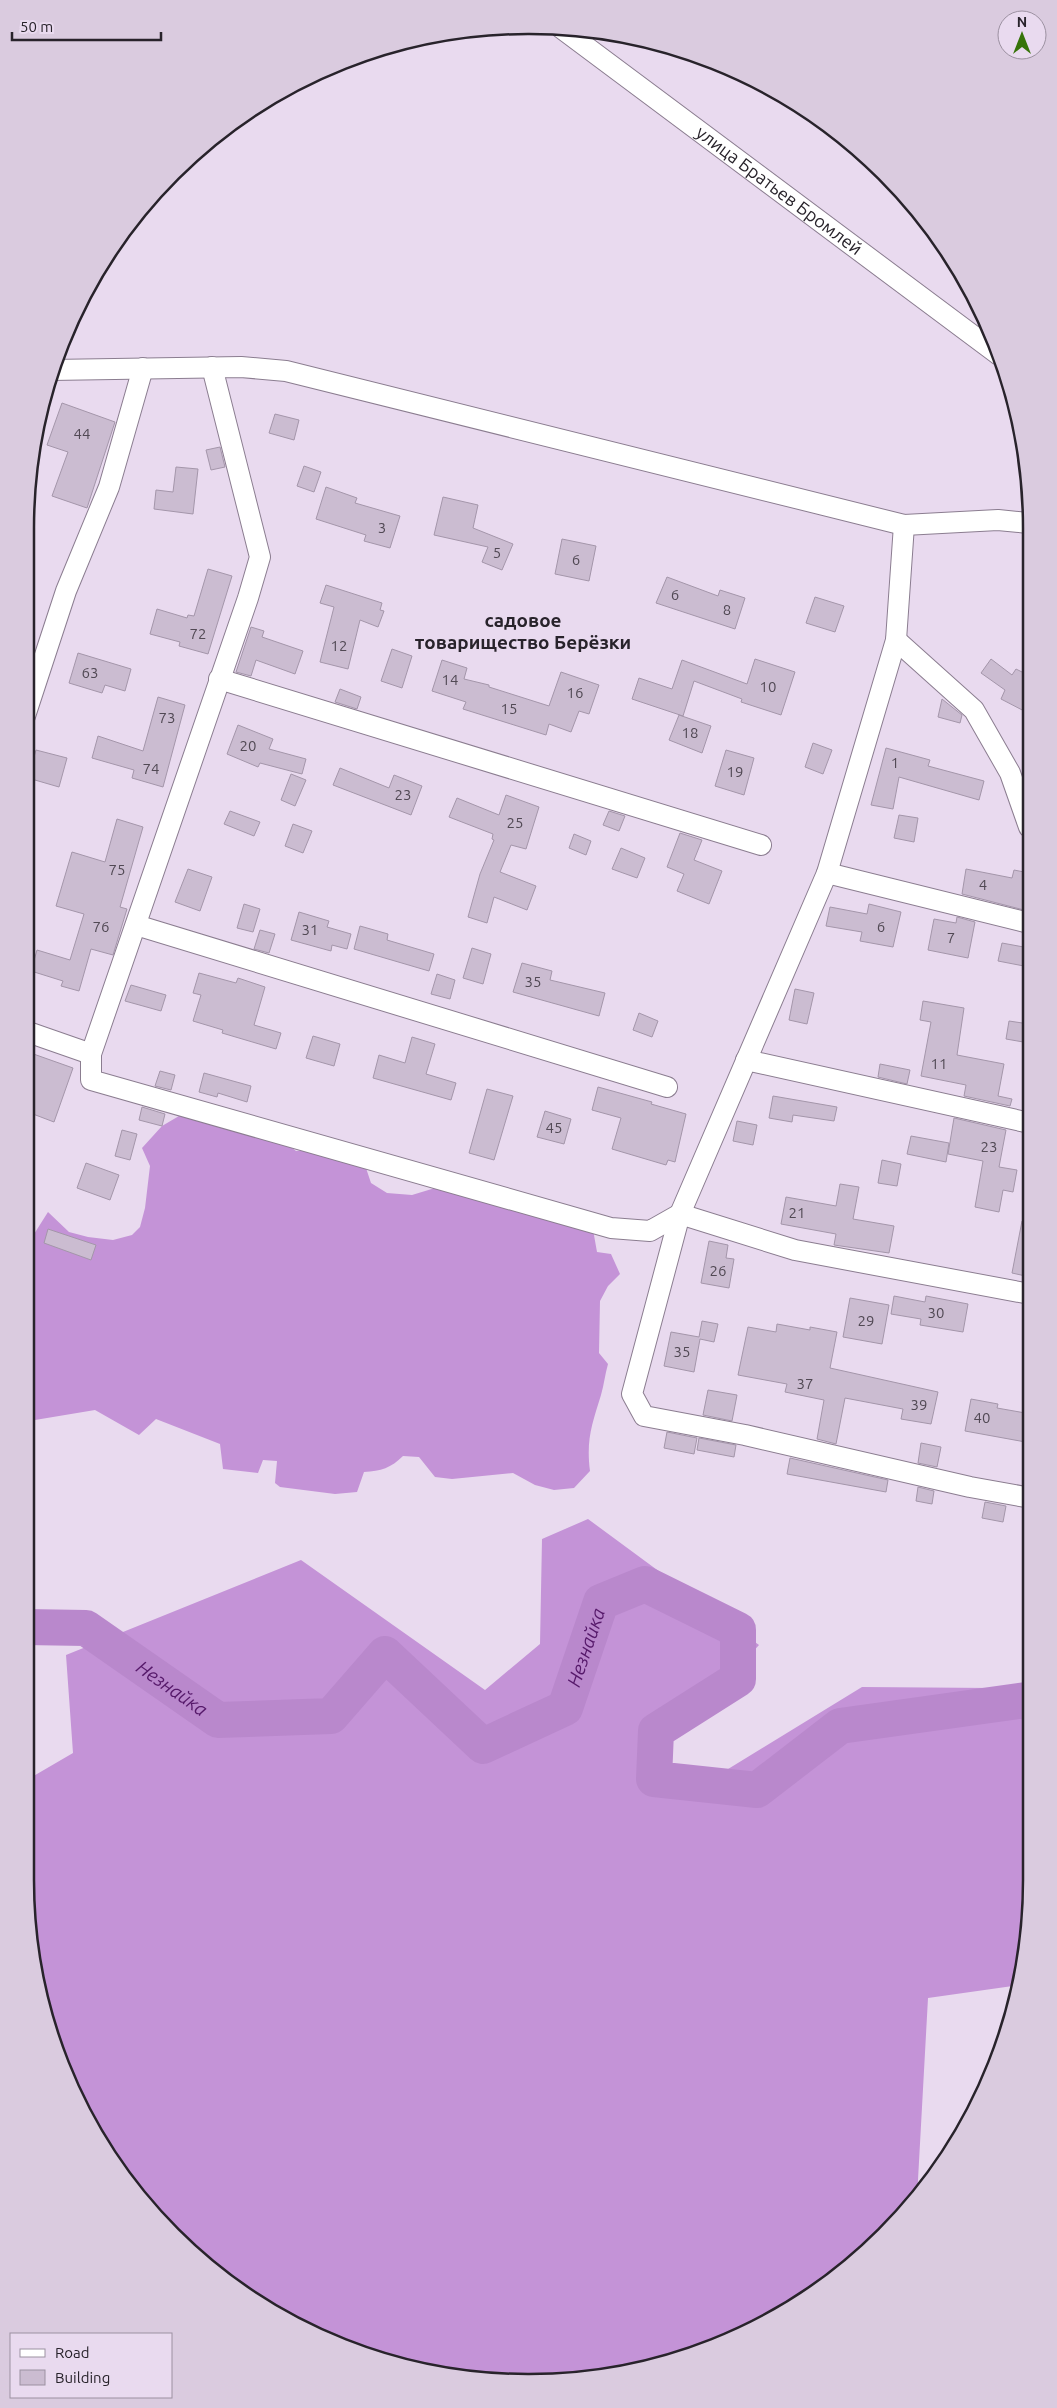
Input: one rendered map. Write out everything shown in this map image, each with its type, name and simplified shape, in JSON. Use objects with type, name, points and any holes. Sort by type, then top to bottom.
[{"type":"street","name":"улица Братьев Бромлей","points":[[572,36],[989,348]]},
{"type":"street","points":[[212,367],[260,557],[248,598],[91,1054],[91,1080],[611,1228],[650,1231],[680,1214],[795,1250],[1023,1293]]},
{"type":"street","points":[[60,370],[212,367],[266,369],[312,376],[904,525],[998,520],[1023,522]]},
{"type":"street","points":[[34,689],[66,592],[109,487],[143,368]]},
{"type":"street","points":[[904,525],[896,640],[827,873],[680,1214],[632,1394],[644,1416],[800,1448],[970,1487],[1023,1497]]},
{"type":"street","points":[[896,640],[974,710],[1010,773],[1023,810]]},
{"type":"street","points":[[219,679],[761,846]]},
{"type":"street","points":[[827,873],[1023,922]]},
{"type":"street","points":[[136,925],[667,1087]]},
{"type":"street","points":[[34,1034],[91,1054]]},
{"type":"street","points":[[746,1060],[1023,1121]]},
{"type":"shaded area","points":[[179,1116],[278,1137],[296,1151],[307,1150],[366,1168],[371,1183],[387,1193],[412,1195],[435,1188],[467,1191],[592,1224],[597,1252],[611,1254],[620,1274],[608,1286],[600,1301],[599,1353],[608,1364],[591,1432],[589,1450],[590,1471],[574,1488],[554,1490],[535,1485],[513,1473],[452,1479],[435,1477],[419,1457],[403,1456],[385,1468],[364,1472],[357,1492],[335,1494],[280,1487],[275,1483],[277,1461],[263,1460],[258,1473],[223,1469],[220,1444],[156,1419],[139,1435],[95,1410],[34,1420],[34,1234],[48,1212],[69,1232],[88,1237],[113,1240],[132,1235],[140,1227],[145,1208],[150,1166],[142,1148],[162,1126]]},
{"type":"shaded area","points":[[588,1519],[759,1645],[658,1757],[702,1785],[862,1687],[993,1688],[1023,1703],[1022,1912],[1019,1944],[1011,1986],[928,1998],[918,2185],[900,2206],[855,2251],[830,2272],[776,2308],[718,2337],[688,2348],[625,2365],[593,2370],[561,2373],[496,2373],[432,2365],[369,2348],[339,2337],[281,2308],[227,2272],[202,2251],[157,2206],[136,2181],[100,2127],[85,2098],[71,2069],[51,2008],[43,1976],[35,1912],[34,1776],[73,1753],[66,1655],[301,1560],[485,1690],[540,1644],[542,1539]]},
{"type":"building","points":[[62,403],[115,422],[87,508],[52,496],[68,452],[47,445]]},
{"type":"building","points":[[275,414],[299,420],[294,440],[269,433]]},
{"type":"building","points":[[220,447],[225,467],[211,470],[206,450]]},
{"type":"building","points":[[304,466],[321,472],[314,492],[297,486]]},
{"type":"building","points":[[176,467],[198,469],[193,514],[154,509],[156,490],[173,492]]},
{"type":"building","points":[[326,487],[357,498],[355,503],[400,516],[390,548],[364,541],[366,535],[316,519]]},
{"type":"building","points":[[443,497],[478,505],[473,528],[513,544],[502,570],[482,562],[488,547],[434,535]]},
{"type":"building","points":[[562,539],[596,546],[589,581],[555,574]]},
{"type":"building","points":[[208,569],[232,576],[208,654],[179,646],[180,642],[150,634],[157,609],[187,618],[188,615],[194,616]]},
{"type":"building","points":[[667,577],[718,596],[720,590],[745,598],[735,629],[656,603]]},
{"type":"building","points":[[326,585],[382,603],[380,610],[384,611],[378,627],[360,620],[348,669],[320,662],[334,607],[320,603]]},
{"type":"building","points":[[815,597],[844,606],[835,632],[806,623]]},
{"type":"building","points":[[251,627],[264,631],[262,637],[303,651],[295,674],[256,660],[251,676],[236,672]]},
{"type":"building","points":[[392,649],[412,656],[402,688],[381,681]]},
{"type":"building","points":[[78,653],[131,669],[125,691],[105,685],[102,693],[69,683]]},
{"type":"building","points":[[755,659],[795,672],[781,715],[741,702],[742,699],[694,681],[683,716],[632,699],[639,678],[672,689],[682,660],[747,684]]},
{"type":"building","points":[[991,659],[1012,675],[1016,669],[1023,672],[1023,710],[1001,699],[1005,690],[981,673]]},
{"type":"building","points":[[442,660],[467,668],[464,679],[489,685],[489,687],[549,706],[561,672],[599,685],[589,714],[579,711],[571,732],[549,724],[546,735],[463,709],[466,702],[432,691]]},
{"type":"building","points":[[340,689],[361,697],[357,709],[335,702]]},
{"type":"building","points":[[158,697],[185,705],[163,787],[132,778],[134,770],[92,758],[98,736],[143,751]]},
{"type":"building","points":[[942,699],[962,715],[960,723],[938,717]]},
{"type":"building","points":[[679,715],[711,726],[702,753],[669,740]]},
{"type":"building","points":[[238,725],[273,739],[269,749],[306,759],[302,774],[260,763],[258,767],[227,754]]},
{"type":"building","points":[[813,743],[832,750],[823,774],[805,767]]},
{"type":"building","points":[[886,748],[930,760],[928,766],[984,781],[979,800],[899,777],[893,809],[871,805]]},
{"type":"building","points":[[36,750],[67,758],[59,787],[34,780],[34,757]]},
{"type":"building","points":[[726,750],[754,758],[744,795],[715,786]]},
{"type":"building","points":[[340,768],[389,788],[394,775],[422,786],[411,815],[333,785]]},
{"type":"building","points":[[291,774],[306,780],[295,806],[281,800]]},
{"type":"building","points":[[506,795],[539,807],[526,849],[511,845],[500,872],[536,886],[527,910],[494,897],[487,923],[468,917],[480,874],[494,840],[492,839],[493,834],[449,817],[457,798],[499,815]]},
{"type":"building","points":[[230,811],[260,822],[254,836],[224,824]]},
{"type":"building","points":[[609,811],[625,816],[619,831],[603,825]]},
{"type":"building","points":[[899,815],[918,818],[914,842],[894,838]]},
{"type":"building","points":[[117,819],[143,827],[120,907],[127,909],[113,955],[91,949],[79,991],[61,986],[63,981],[34,972],[34,960],[37,950],[70,960],[84,914],[56,906],[72,852],[105,862]]},
{"type":"building","points":[[293,824],[312,831],[303,853],[285,846]]},
{"type":"building","points":[[680,833],[702,840],[694,860],[722,871],[709,904],[677,891],[684,874],[667,867]]},
{"type":"building","points":[[574,834],[591,841],[586,855],[569,848]]},
{"type":"building","points":[[621,848],[645,858],[637,878],[612,869]]},
{"type":"building","points":[[188,869],[212,877],[200,911],[175,902]]},
{"type":"building","points":[[966,869],[1012,878],[1014,870],[1023,872],[1023,910],[962,894]]},
{"type":"building","points":[[244,904],[260,909],[253,932],[237,928]]},
{"type":"building","points":[[869,904],[901,912],[893,947],[860,941],[862,932],[826,926],[830,907],[867,914]]},
{"type":"building","points":[[299,912],[329,921],[327,927],[351,934],[347,949],[332,945],[331,951],[291,940]]},
{"type":"building","points":[[957,917],[975,922],[968,958],[928,950],[934,919],[956,923]]},
{"type":"building","points":[[360,926],[388,934],[387,940],[434,954],[429,971],[354,949]]},
{"type":"building","points":[[260,930],[275,934],[269,953],[254,949]]},
{"type":"building","points":[[1002,943],[1023,947],[1023,966],[998,961]]},
{"type":"building","points":[[472,948],[491,954],[483,984],[463,978]]},
{"type":"building","points":[[522,963],[552,971],[550,980],[605,993],[599,1016],[513,992]]},
{"type":"building","points":[[199,973],[236,983],[238,978],[265,987],[254,1025],[281,1033],[276,1049],[222,1033],[223,1030],[193,1021],[201,995],[193,993]]},
{"type":"building","points":[[437,974],[455,980],[450,999],[431,994]]},
{"type":"building","points":[[131,985],[166,995],[161,1011],[125,1001]]},
{"type":"building","points":[[795,989],[814,993],[807,1024],[789,1020]]},
{"type":"building","points":[[923,1001],[964,1008],[957,1055],[1004,1064],[998,1096],[1012,1099],[1010,1106],[964,1096],[966,1085],[921,1076],[931,1022],[920,1020]]},
{"type":"building","points":[[639,1013],[658,1021],[652,1037],[633,1030]]},
{"type":"building","points":[[1009,1021],[1023,1023],[1023,1042],[1006,1039]]},
{"type":"building","points":[[313,1036],[340,1044],[334,1066],[306,1058]]},
{"type":"building","points":[[412,1037],[435,1044],[426,1074],[456,1083],[451,1100],[373,1078],[379,1055],[405,1063]]},
{"type":"building","points":[[34,1054],[73,1068],[54,1122],[34,1114]]},
{"type":"building","points":[[880,1064],[910,1070],[907,1084],[878,1077]]},
{"type":"building","points":[[160,1071],[175,1075],[171,1090],[155,1086]]},
{"type":"building","points":[[204,1073],[251,1086],[247,1102],[218,1093],[217,1097],[199,1092]]},
{"type":"building","points":[[598,1087],[686,1114],[675,1162],[668,1160],[666,1165],[612,1149],[621,1118],[592,1110]]},
{"type":"building","points":[[487,1089],[513,1096],[494,1160],[469,1153]]},
{"type":"building","points":[[773,1096],[837,1107],[834,1121],[793,1115],[792,1122],[769,1118]]},
{"type":"building","points":[[142,1107],[165,1114],[162,1126],[139,1120]]},
{"type":"building","points":[[545,1111],[571,1119],[564,1144],[537,1137]]},
{"type":"building","points":[[954,1118],[1006,1130],[999,1167],[1017,1170],[1013,1192],[1003,1190],[999,1212],[975,1207],[983,1161],[948,1154]]},
{"type":"building","points":[[737,1121],[757,1125],[753,1145],[733,1141]]},
{"type":"building","points":[[122,1130],[137,1134],[130,1160],[115,1156]]},
{"type":"building","points":[[911,1136],[949,1143],[946,1162],[907,1154]]},
{"type":"building","points":[[882,1160],[901,1164],[897,1186],[878,1183]]},
{"type":"building","points":[[86,1163],[119,1175],[110,1200],[77,1188]]},
{"type":"building","points":[[840,1184],[859,1187],[853,1219],[894,1226],[889,1253],[834,1245],[836,1234],[781,1224],[786,1197],[836,1206]]},
{"type":"building","points":[[1022,1221],[1023,1221],[1023,1275],[1012,1273]]},
{"type":"building","points":[[48,1229],[96,1245],[91,1260],[44,1243]]},
{"type":"building","points":[[709,1241],[728,1245],[726,1258],[734,1259],[729,1288],[701,1283]]},
{"type":"building","points":[[894,1296],[925,1302],[926,1296],[968,1304],[963,1332],[920,1325],[921,1319],[891,1314]]},
{"type":"building","points":[[850,1298],[889,1305],[882,1344],[843,1337]]},
{"type":"building","points":[[702,1321],[718,1324],[714,1342],[700,1339],[694,1372],[664,1366],[671,1332],[699,1337]]},
{"type":"building","points":[[777,1324],[810,1330],[810,1327],[837,1332],[830,1368],[938,1392],[931,1424],[901,1419],[903,1409],[845,1398],[836,1444],[817,1439],[824,1400],[785,1392],[787,1384],[738,1375],[748,1327],[776,1332]]},
{"type":"building","points":[[708,1390],[737,1395],[732,1421],[703,1415]]},
{"type":"building","points":[[971,1399],[998,1404],[997,1408],[1023,1413],[1023,1442],[965,1431]]},
{"type":"building","points":[[667,1432],[697,1438],[694,1454],[664,1448]]},
{"type":"building","points":[[699,1438],[736,1445],[734,1457],[697,1450]]},
{"type":"building","points":[[921,1443],[941,1447],[937,1467],[918,1463]]},
{"type":"building","points":[[790,1458],[888,1480],[886,1492],[787,1474]]},
{"type":"building","points":[[918,1487],[934,1491],[932,1504],[916,1501]]},
{"type":"building","points":[[985,1502],[1006,1506],[1003,1522],[982,1518]]},
{"type":"waterway","name":"Незнайка","points":[[34,1627],[86,1628],[218,1720],[331,1716],[385,1654],[483,1746],[565,1708],[601,1602],[645,1584],[738,1630],[738,1679],[656,1731],[654,1779],[757,1790],[840,1726],[1023,1700]]},
{"type":"district","name":"садовое товарищество Берёзки","points":[[523,631]]}]
